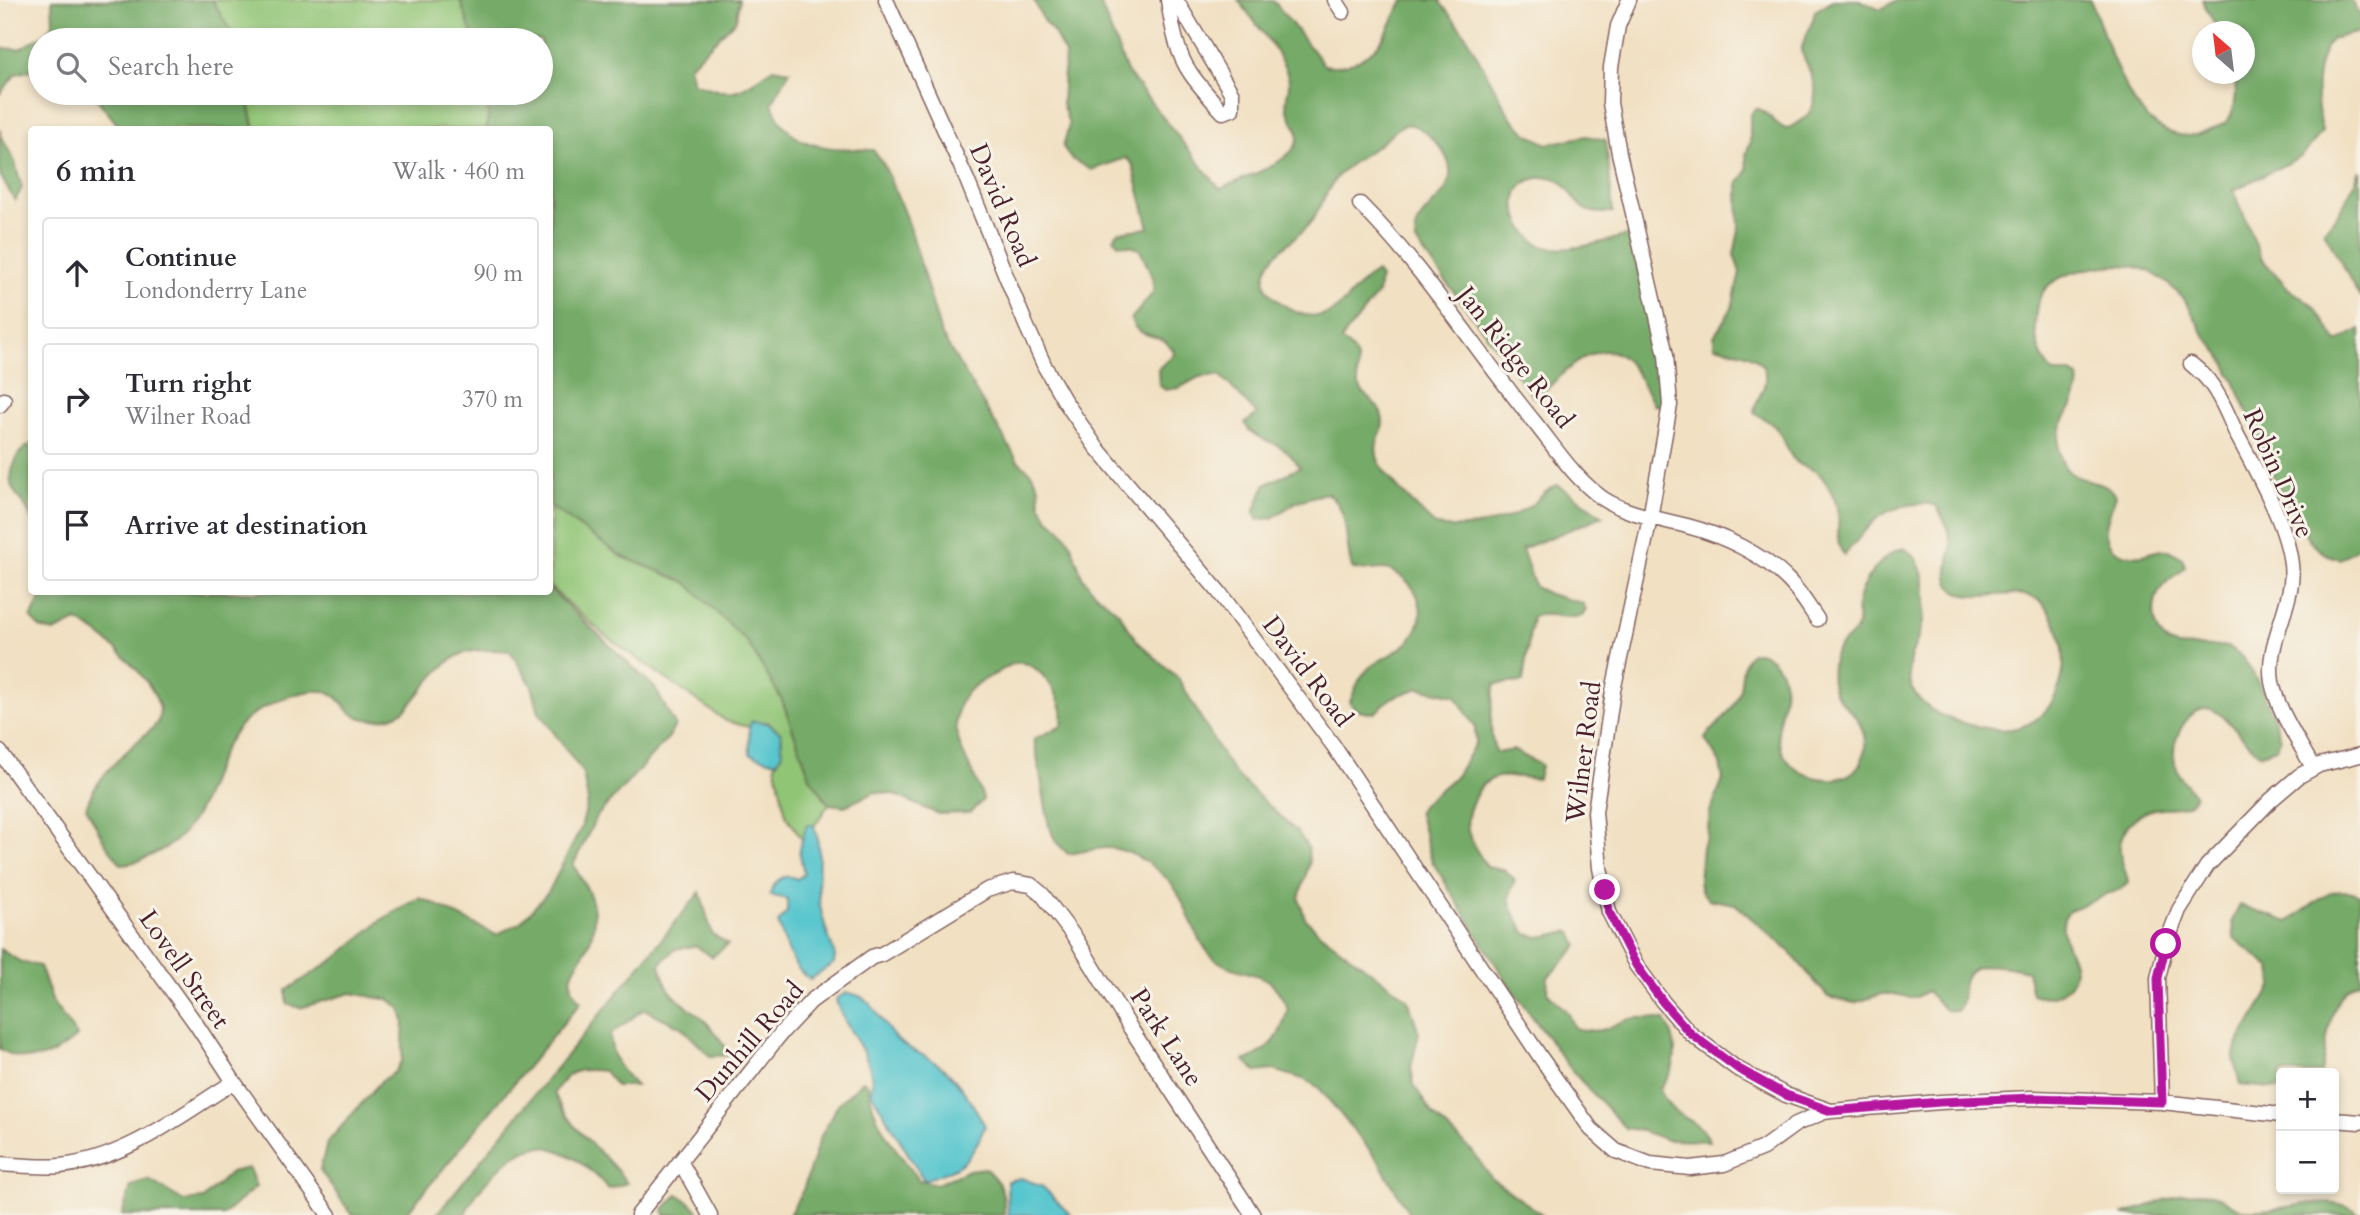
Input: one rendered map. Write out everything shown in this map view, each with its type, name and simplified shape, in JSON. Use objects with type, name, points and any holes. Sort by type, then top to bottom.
[{"type":"street","name":"David Road","points":[[886,0],[967,180],[1026,325],[1064,400],[1096,447],[1219,592],[1333,745],[1591,1129],[1616,1151],[1650,1164],[1690,1168],[1724,1164],[1737,1159],[1763,1148],[1796,1124],[1831,1111]]},
{"type":"street","points":[[1168,0],[1172,29],[1190,73],[1223,112],[1233,109],[1233,94],[1177,0]]},
{"type":"street","name":"Wilner Road","points":[[1629,0],[1618,26],[1611,67],[1610,103],[1666,355],[1670,405],[1650,518],[1613,691],[1595,813],[1600,868],[1609,912],[1636,965],[1691,1034],[1737,1068],[1786,1095],[1831,1111],[2032,1098],[2162,1102],[2276,1114]]},
{"type":"street","name":"Jan Ridge Road","points":[[1360,204],[1382,226],[1443,302],[1508,391],[1582,483],[1631,513],[1690,527],[1739,545],[1788,580],[1817,619]]},
{"type":"street","name":"Robin Drive","points":[[2191,364],[2213,386],[2266,491],[2283,532],[2291,563],[2291,583],[2271,665],[2272,682],[2282,710],[2313,768]]},
{"type":"street","name":"Lovell Street","points":[[0,752],[196,1024],[329,1215]]},
{"type":"street","points":[[2162,1102],[2158,978],[2166,944],[2179,910],[2207,866],[2271,800],[2313,768],[2360,755]]},
{"type":"street","name":"Dunhill Road","points":[[638,1215],[782,1032],[811,1001],[872,957],[882,954],[987,890],[1013,882],[1031,885],[1036,889]]},
{"type":"street","name":"Park Lane","points":[[1036,889],[1076,939],[1131,1029],[1253,1215]]},
{"type":"street","points":[[0,1164],[57,1167],[87,1162],[130,1146],[234,1082]]},
{"type":"street","points":[[2339,1120],[2360,1122]]},
{"type":"street","points":[[680,1161],[710,1215]]},
{"type":"green space","points":[[52,0],[212,0],[229,28],[50,28],[53,24]]},
{"type":"green space","points":[[209,0],[460,0],[470,28],[225,28]]},
{"type":"green space","points":[[460,0],[739,0],[736,20],[689,66],[693,83],[728,91],[743,88],[773,68],[790,71],[772,103],[779,119],[789,131],[812,144],[873,150],[884,165],[910,227],[941,334],[1018,461],[1031,472],[1039,487],[1040,504],[1048,518],[1062,530],[1071,544],[1082,576],[1092,590],[1118,612],[1138,642],[1178,678],[1236,775],[1299,834],[1308,848],[1309,864],[1299,898],[1305,918],[1317,931],[1408,999],[1419,1033],[1411,1067],[1414,1085],[1432,1114],[1472,1151],[1492,1179],[1543,1215],[1410,1215],[1378,1160],[1320,1089],[1306,1080],[1274,1070],[1257,1072],[1244,1061],[1262,1052],[1274,1041],[1288,1008],[1270,982],[1222,964],[1208,952],[1173,886],[1147,862],[1115,849],[1100,848],[1068,854],[1056,842],[1049,826],[1034,739],[1062,726],[1062,712],[1051,686],[1032,667],[1024,663],[1009,666],[974,686],[959,705],[956,724],[959,743],[983,800],[970,813],[938,814],[893,794],[875,792],[845,806],[829,804],[810,777],[782,700],[748,643],[686,582],[621,556],[553,508],[553,126],[487,126],[489,105],[553,105],[553,28],[470,28]]},
{"type":"green space","points":[[1034,0],[1099,0],[1127,72],[1220,189],[1280,161],[1294,148],[1298,137],[1286,105],[1289,85],[1287,73],[1268,40],[1238,0],[1273,0],[1324,65],[1334,66],[1353,62],[1369,53],[1383,39],[1405,0],[1441,0],[1465,34],[1510,116],[1526,133],[1547,144],[1586,136],[1606,140],[1613,212],[1596,213],[1587,210],[1560,181],[1547,177],[1530,181],[1520,189],[1516,200],[1517,212],[1529,236],[1550,248],[1580,247],[1629,235],[1657,350],[1663,394],[1661,406],[1654,405],[1630,364],[1610,351],[1598,352],[1584,358],[1534,398],[1416,242],[1415,232],[1420,219],[1444,191],[1450,175],[1447,158],[1437,144],[1417,127],[1400,127],[1342,171],[1329,188],[1310,223],[1272,259],[1265,281],[1269,292],[1287,307],[1300,313],[1319,316],[1335,310],[1376,272],[1380,278],[1378,293],[1341,340],[1358,361],[1358,384],[1381,412],[1383,422],[1376,448],[1379,462],[1413,504],[1436,526],[1471,526],[1495,522],[1517,514],[1557,485],[1603,516],[1522,549],[1535,587],[1549,594],[1582,603],[1586,610],[1582,616],[1576,617],[1532,617],[1523,682],[1495,684],[1491,729],[1497,753],[1513,750],[1541,765],[1538,779],[1499,777],[1483,785],[1470,808],[1467,825],[1472,841],[1487,867],[1504,870],[1515,880],[1510,901],[1526,934],[1540,937],[1571,931],[1578,946],[1548,977],[1547,992],[1569,1014],[1575,1028],[1596,1031],[1636,1018],[1665,1020],[1673,1038],[1675,1055],[1671,1072],[1660,1088],[1671,1107],[1698,1126],[1710,1141],[1667,1140],[1625,1128],[1573,1072],[1506,981],[1432,861],[1418,811],[1457,775],[1476,742],[1475,727],[1456,696],[1419,688],[1391,698],[1375,713],[1357,710],[1350,702],[1365,673],[1409,641],[1421,612],[1416,594],[1403,578],[1394,572],[1352,568],[1343,516],[1334,499],[1326,493],[1298,501],[1272,518],[1258,520],[1254,513],[1265,485],[1300,467],[1285,450],[1252,433],[1245,423],[1257,414],[1220,375],[1199,377],[1179,388],[1165,390],[1159,384],[1158,369],[1175,353],[1163,340],[1139,331],[1131,319],[1153,293],[1153,278],[1140,250],[1118,244],[1114,238],[1118,232],[1149,228],[1132,163],[1126,158],[1091,170],[1072,159],[1063,147],[1069,125],[1062,103],[1065,54],[1054,33],[1044,22]]},
{"type":"green space","points":[[1833,0],[1859,0],[1881,9],[1897,0],[2090,0],[2114,62],[2136,104],[2150,120],[2167,131],[2188,136],[2216,128],[2230,117],[2235,103],[2236,84],[2255,84],[2255,21],[2213,21],[2202,0],[2350,0],[2360,14],[2360,32],[2331,39],[2321,61],[2317,96],[2322,132],[2302,156],[2234,190],[2261,258],[2289,289],[2313,305],[2338,342],[2360,329],[2360,546],[2340,559],[2321,551],[2309,539],[2273,476],[2224,361],[2184,301],[2161,279],[2148,271],[2130,266],[2092,268],[2056,280],[2041,294],[2037,305],[2035,317],[2038,343],[2047,365],[2054,373],[2071,373],[2078,377],[2076,395],[2059,440],[2063,464],[2077,477],[2103,484],[2116,496],[2106,531],[2114,549],[2126,555],[2169,550],[2183,559],[2185,567],[2160,589],[2156,598],[2154,616],[2158,630],[2171,644],[2190,647],[2222,646],[2240,655],[2261,690],[2281,739],[2276,748],[2260,754],[2224,717],[2213,710],[2205,709],[2191,715],[2177,737],[2174,758],[2180,775],[2195,795],[2186,806],[2154,809],[2129,824],[2122,837],[2120,850],[2128,883],[2121,889],[2070,910],[2066,915],[2063,934],[2075,966],[2074,974],[2071,983],[2063,991],[2052,996],[2032,994],[2027,971],[1984,966],[1969,972],[1957,1011],[1945,1010],[1927,991],[1914,998],[1882,994],[1854,1003],[1828,997],[1789,951],[1735,904],[1708,899],[1701,891],[1699,882],[1702,847],[1707,837],[1710,812],[1723,780],[1720,763],[1705,739],[1736,700],[1745,661],[1749,655],[1760,652],[1772,660],[1781,671],[1784,696],[1778,736],[1784,755],[1794,767],[1802,773],[1822,779],[1845,777],[1853,772],[1862,760],[1865,740],[1857,719],[1834,690],[1832,666],[1837,650],[1856,630],[1858,600],[1862,589],[1877,567],[1897,550],[1904,548],[1912,555],[1918,563],[1924,583],[1924,616],[1909,666],[1910,682],[1925,705],[1965,724],[1993,729],[2017,728],[2036,720],[2050,705],[2059,687],[2063,666],[2062,644],[2055,623],[2043,604],[2022,595],[1971,596],[1952,587],[1948,572],[1950,541],[1937,506],[1913,504],[1887,512],[1870,525],[1844,555],[1839,542],[1838,509],[1827,485],[1818,473],[1795,461],[1776,428],[1754,412],[1764,386],[1763,367],[1742,352],[1714,346],[1714,336],[1732,308],[1740,272],[1734,255],[1739,230],[1738,184],[1747,171],[1750,115],[1756,108],[1786,129],[1799,122],[1813,106],[1814,86],[1801,51],[1815,11]]},
{"type":"green space","points":[[28,44],[28,71],[16,74],[0,94],[0,48],[19,49]]},
{"type":"green space","points":[[102,105],[249,105],[253,126],[119,126]]},
{"type":"green space","points":[[250,105],[489,105],[487,126],[254,126]]},
{"type":"green space","points":[[0,129],[14,160],[22,188],[15,201],[0,175]]},
{"type":"green space","points":[[2360,170],[2360,298],[2324,231],[2345,202]]},
{"type":"green space","points":[[28,446],[28,512],[11,483],[11,475],[22,450]]},
{"type":"green space","points":[[553,508],[621,556],[686,582],[748,643],[782,700],[810,777],[829,804],[814,826],[807,826],[802,839],[786,815],[775,765],[783,753],[781,733],[767,722],[752,722],[749,727],[726,721],[604,635],[553,590]]},
{"type":"green space","points":[[553,592],[655,688],[675,725],[669,737],[597,816],[573,865],[584,883],[594,909],[590,940],[571,979],[581,1002],[405,1215],[352,1215],[320,1170],[327,1143],[382,1080],[395,1072],[402,1060],[404,1021],[400,1008],[390,1000],[351,993],[300,1008],[287,1004],[287,990],[336,958],[381,920],[419,898],[496,935],[521,922],[549,891],[581,828],[588,801],[583,773],[539,712],[532,686],[510,651],[478,650],[447,663],[406,709],[386,718],[360,718],[333,694],[320,691],[286,698],[263,708],[246,720],[232,736],[222,753],[199,809],[189,826],[175,841],[143,859],[121,864],[105,843],[86,807],[108,770],[157,724],[159,709],[154,694],[131,664],[88,627],[77,621],[54,632],[40,628],[31,618],[42,595],[553,595]]},
{"type":"green space","points":[[2348,891],[2360,895],[2360,982],[2349,987],[2335,1007],[2322,1068],[2276,1068],[2276,1089],[2240,1085],[2234,1059],[2238,1043],[2273,985],[2271,968],[2234,938],[2232,921],[2240,905],[2288,922],[2330,892]]},
{"type":"green space","points":[[700,892],[712,934],[728,944],[712,957],[696,946],[675,949],[660,964],[663,977],[672,993],[707,1023],[731,1055],[710,1056],[681,1027],[644,1009],[610,1035],[617,1063],[636,1086],[616,1086],[604,1071],[587,1070],[569,1075],[554,1093],[570,1120],[627,1183],[608,1189],[569,1155],[539,1147],[517,1155],[495,1172],[464,1215],[436,1215]]},
{"type":"green space","points":[[0,949],[21,962],[40,966],[53,1003],[77,1036],[50,1055],[21,1058],[0,1049]]},
{"type":"green space","points":[[863,1081],[869,1086],[880,1124],[919,1180],[937,1184],[969,1170],[985,1168],[1001,1189],[1004,1215],[789,1215],[803,1190],[820,1138],[838,1104]]},
{"type":"green space","points":[[249,1168],[256,1187],[223,1215],[122,1215],[131,1186],[149,1180],[184,1201],[203,1199],[231,1172]]},
{"type":"green space","points":[[2207,1193],[2244,1210],[2257,1211],[2321,1202],[2349,1207],[2360,1215],[2122,1215],[2182,1194]]},
{"type":"green space","points":[[678,1194],[695,1207],[700,1215],[665,1215],[663,1210]]},
{"type":"water","points":[[752,721],[766,723],[781,733],[782,753],[776,762],[750,754],[749,727]]},
{"type":"water","points":[[807,825],[814,825],[817,835],[820,904],[835,956],[834,963],[810,979],[794,962],[778,923],[787,912],[787,899],[770,895],[774,885],[783,877],[797,879],[804,874],[799,849]]},
{"type":"water","points":[[846,993],[863,998],[870,1004],[896,1039],[939,1065],[953,1078],[970,1101],[985,1126],[974,1149],[956,1167],[924,1180],[871,1092],[870,1067],[836,999]]},
{"type":"water","points":[[1021,1178],[1042,1186],[1071,1215],[1008,1215],[1007,1181]]},
{"type":"route","points":[[1605,890],[1609,912],[1636,965],[1691,1034],[1737,1068],[1786,1095],[1831,1111],[2032,1098],[2162,1102],[2158,978],[2166,944]]}]
